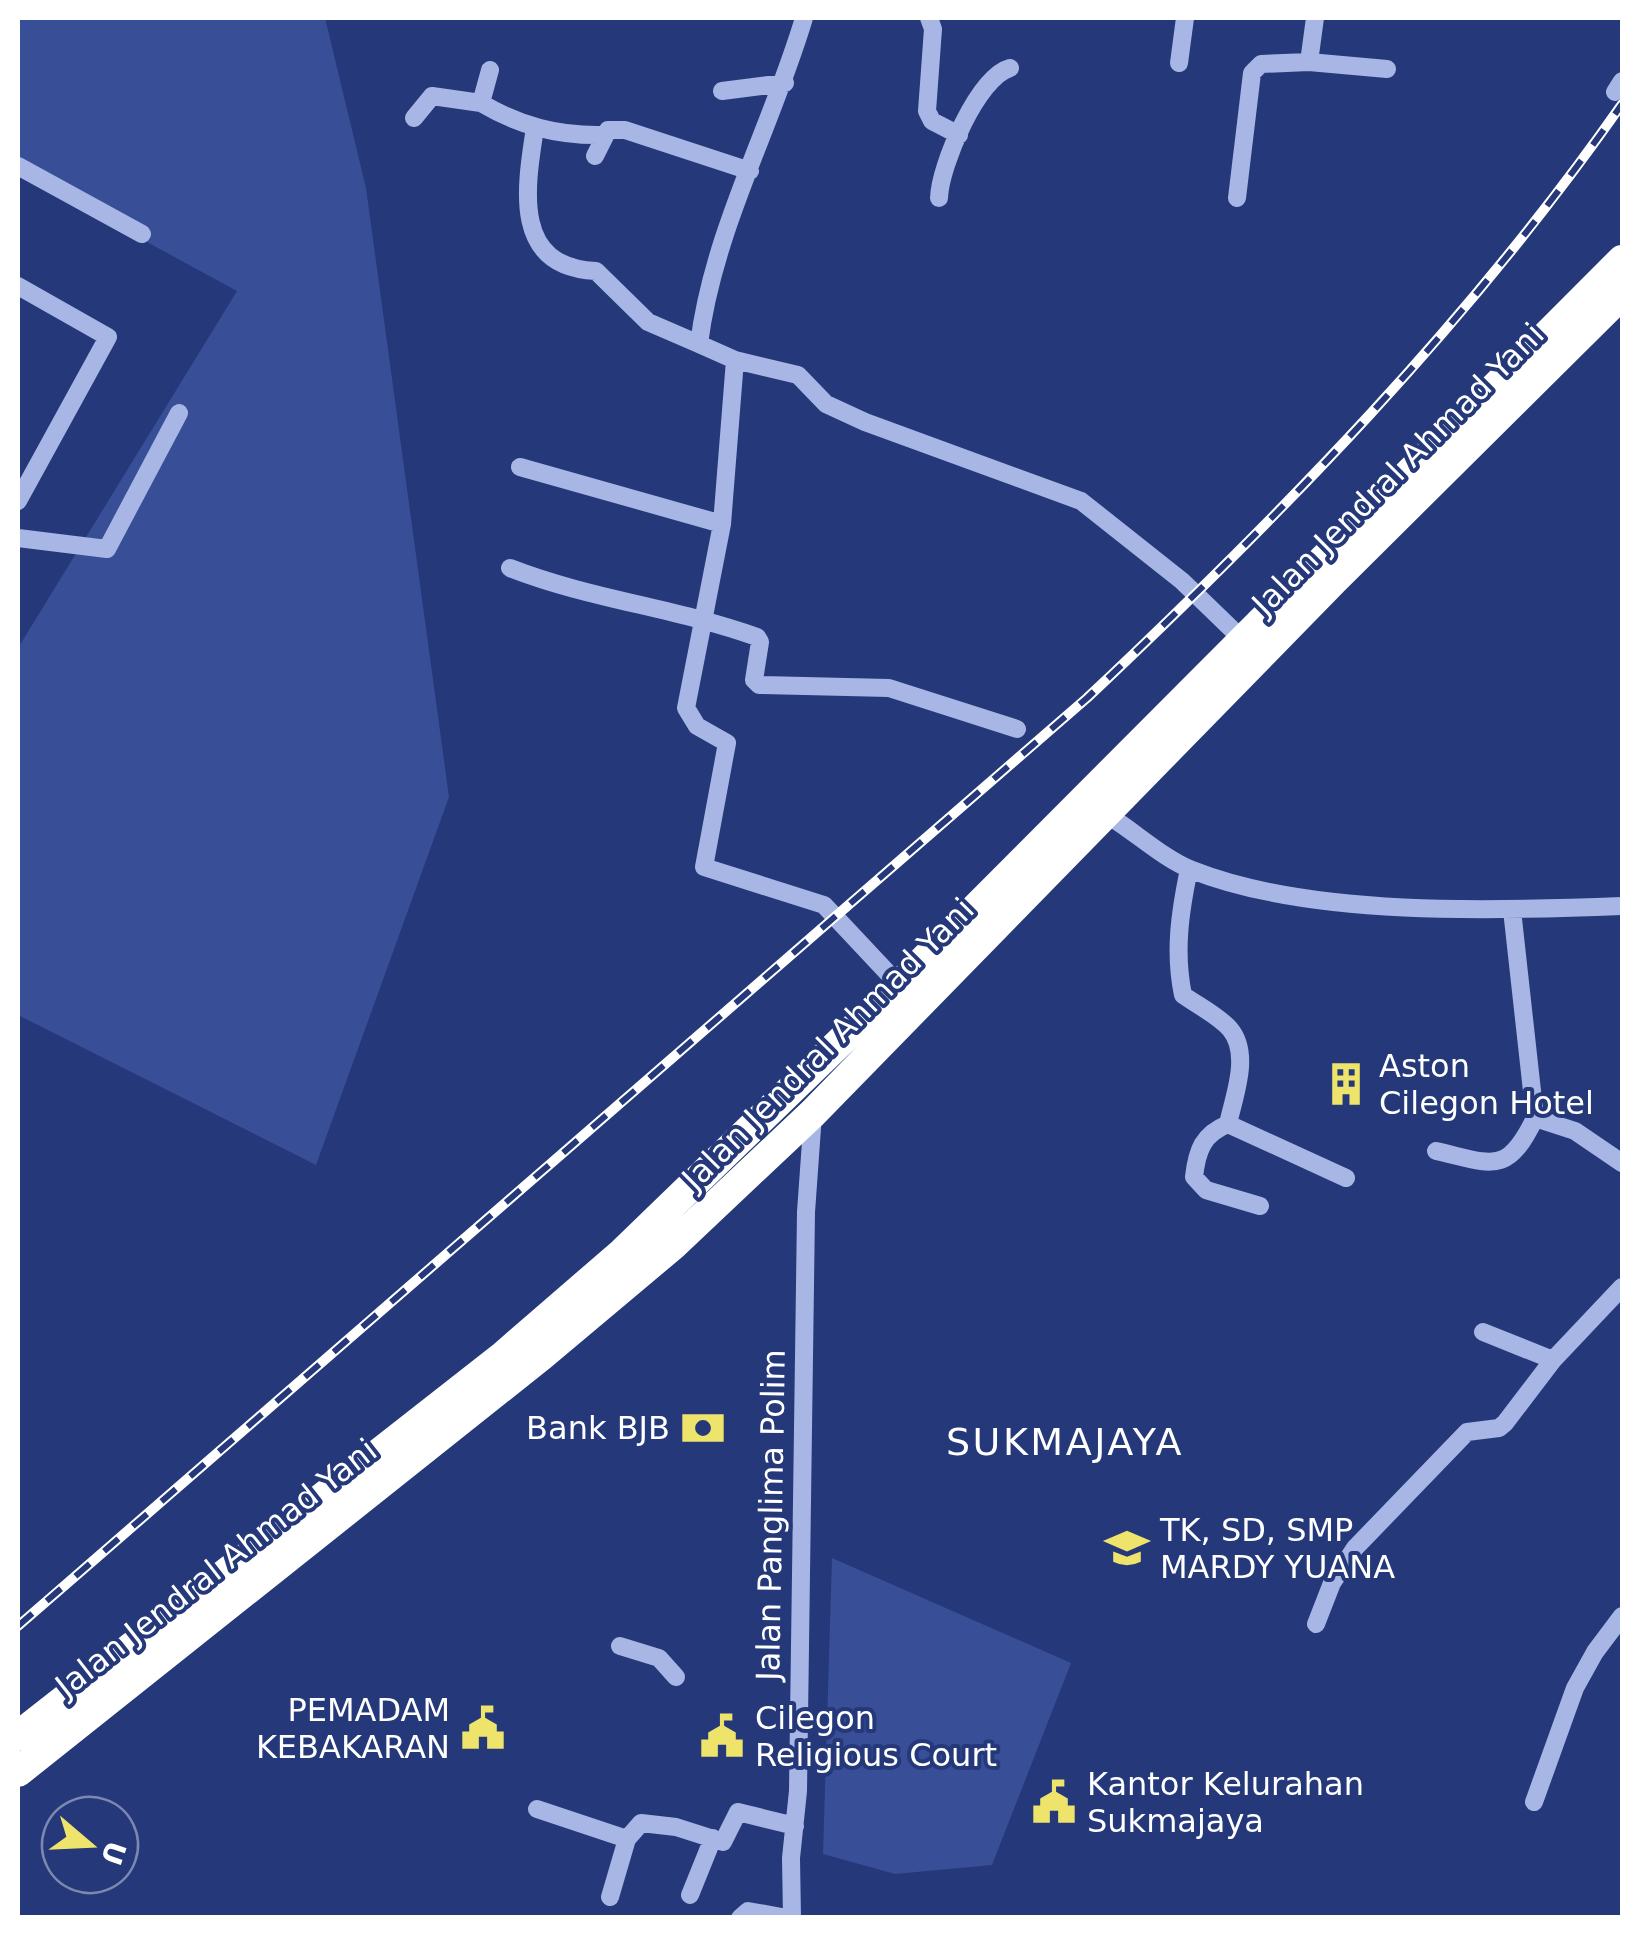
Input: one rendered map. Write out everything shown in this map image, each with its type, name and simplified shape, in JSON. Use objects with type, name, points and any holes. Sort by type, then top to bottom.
[{"type":"highway","name":"Jalan Jendral Ahmad Yani","points":[[18,1736],[503,1356],[622,1254],[899,984],[1622,260]]},
{"type":"highway","name":"Jalan Jendral Ahmad Yani","points":[[18,1772],[107,1697],[541,1356],[672,1246],[813,1113],[1109,816],[1334,580],[1622,294]]},
{"type":"street","points":[[699,344],[715,268],[804,18]]},
{"type":"street","points":[[929,18],[933,29],[927,111],[932,121],[960,135]]},
{"type":"street","points":[[1180,62],[1184,18]]},
{"type":"street","points":[[1309,62],[1315,18]]},
{"type":"street","points":[[1237,198],[1254,70],[1261,64],[1309,62],[1387,69]]},
{"type":"street","points":[[939,198],[939,184],[982,90],[998,71],[1010,68]]},
{"type":"street","points":[[481,102],[490,70]]},
{"type":"street","points":[[722,91],[784,83]]},
{"type":"street","points":[[414,118],[432,96],[481,102],[535,128],[560,135],[604,135],[625,130],[750,171]]},
{"type":"street","points":[[535,128],[529,168],[535,244],[548,259],[574,270],[596,271],[648,322],[735,360],[798,375],[826,404],[865,422],[1081,500],[1182,582],[1242,638]]},
{"type":"street","points":[[595,156],[604,135]]},
{"type":"street","points":[[18,166],[142,234]]},
{"type":"street","points":[[18,287],[108,337],[18,501]]},
{"type":"street","points":[[735,360],[722,524],[686,708],[697,726],[726,743],[704,867],[824,905],[899,984]]},
{"type":"street","points":[[18,538],[107,549],[180,413]]},
{"type":"street","points":[[520,468],[722,524]]},
{"type":"street","points":[[510,568],[703,618],[759,639],[754,680],[759,685],[889,688],[1017,729]]},
{"type":"street","points":[[1109,816],[1188,869],[1293,893],[1368,903],[1512,910],[1622,906]]},
{"type":"street","points":[[1188,869],[1177,944],[1179,975],[1183,996],[1230,1029],[1238,1048],[1240,1069],[1228,1124]]},
{"type":"street","points":[[1436,1151],[1494,1164],[1510,1159],[1519,1152],[1535,1118],[1512,910]]},
{"type":"street","name":"Jalan Panglima Polim","points":[[789,1918],[795,1826],[806,1212],[813,1113]]},
{"type":"street","points":[[1535,1118],[1576,1130],[1622,1163]]},
{"type":"street","points":[[1260,1206],[1206,1190],[1194,1177],[1202,1142],[1210,1132],[1228,1124],[1346,1178]]},
{"type":"street","points":[[1316,1624],[1332,1584],[1355,1548],[1467,1432],[1499,1428],[1505,1423],[1553,1360],[1622,1287]]},
{"type":"street","points":[[1483,1332],[1553,1360]]},
{"type":"street","points":[[1534,1802],[1576,1688],[1594,1652],[1622,1616]]},
{"type":"street","points":[[620,1646],[659,1658],[676,1677]]},
{"type":"street","points":[[537,1809],[628,1839]]},
{"type":"street","points":[[610,1897],[628,1839],[642,1823],[723,1842],[738,1812],[795,1826]]},
{"type":"street","points":[[690,1895],[712,1838]]},
{"type":"street","points":[[740,1918],[748,1910],[789,1918]]},
{"type":"shaded area","points":[[18,18],[325,18],[366,188],[449,797],[316,1165],[18,1015],[18,648],[237,291],[18,172]]},
{"type":"shaded area","points":[[832,1558],[1071,1663],[992,1865],[895,1874],[823,1854]]},
{"type":"railway","points":[[18,1626],[1087,698],[1231,558],[1370,414],[1501,264],[1622,104]]},
{"type":"place","name":"Aston Cilegon Hotel","points":[[1346,1084]]},
{"type":"place","name":"Bank BJB","points":[[703,1428]]},
{"type":"place","name":"TK, SD, SMP MARDY YUANA","points":[[1127,1548]]},
{"type":"place","name":"PEMADAM KEBAKARAN","points":[[483,1728]]},
{"type":"place","name":"Cilegon Religious Court","points":[[722,1736]]},
{"type":"place","name":"Kantor Kelurahan Sukmajaya","points":[[1054,1802]]},
{"type":"district","name":"SUKMAJAYA","points":[[1065,1442]]}]
